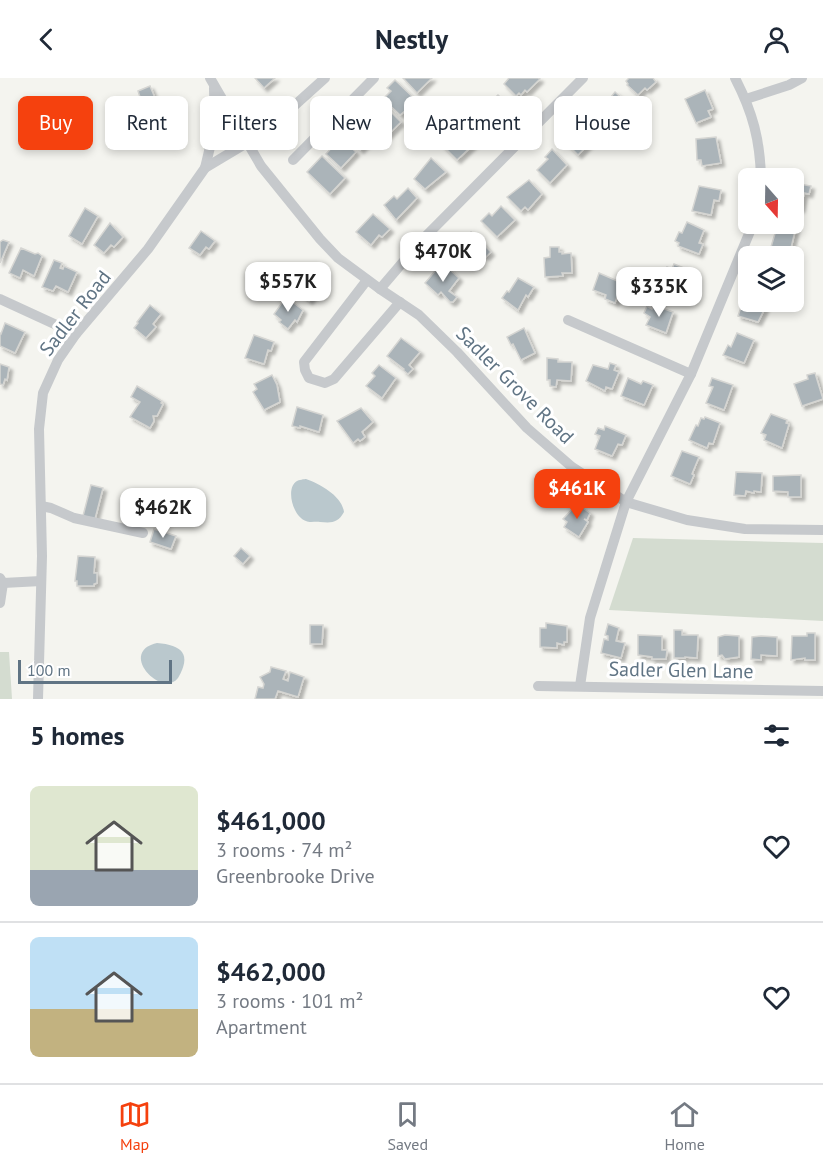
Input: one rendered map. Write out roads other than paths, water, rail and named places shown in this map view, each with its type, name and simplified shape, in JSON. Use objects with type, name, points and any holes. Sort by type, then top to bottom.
[{"type":"street","name":"Sadler Road","points":[[298,104],[325,78]]},
{"type":"street","points":[[380,289],[421,241],[583,78]]},
{"type":"street","points":[[735,78],[746,99],[759,143],[760,168]]},
{"type":"street","points":[[746,99],[789,85],[802,78]]},
{"type":"street","points":[[293,160],[371,79]]},
{"type":"street","points":[[212,81],[220,96]]},
{"type":"street","points":[[205,168],[215,126],[212,81]]},
{"type":"street","name":"Sadler Road","points":[[38,699],[41,581],[39,429],[43,393],[58,360],[76,334],[148,249],[205,168],[236,150]]},
{"type":"street","name":"Sadler Grove Road","points":[[251,150],[279,191],[338,258],[420,315],[527,428],[572,467],[626,502],[687,520],[745,529],[823,530]]},
{"type":"street","points":[[580,686],[590,618],[626,502],[691,374],[749,234]]},
{"type":"street","points":[[367,280],[304,362],[309,378],[326,383],[334,379],[400,302]]},
{"type":"street","points":[[0,299],[76,334]]},
{"type":"street","points":[[568,320],[691,374]]},
{"type":"street","points":[[40,506],[74,518],[143,533]]},
{"type":"street","points":[[0,603],[1,580],[41,581]]},
{"type":"street","name":"Sadler Glen Lane","points":[[538,686],[725,694],[823,691]]}]
